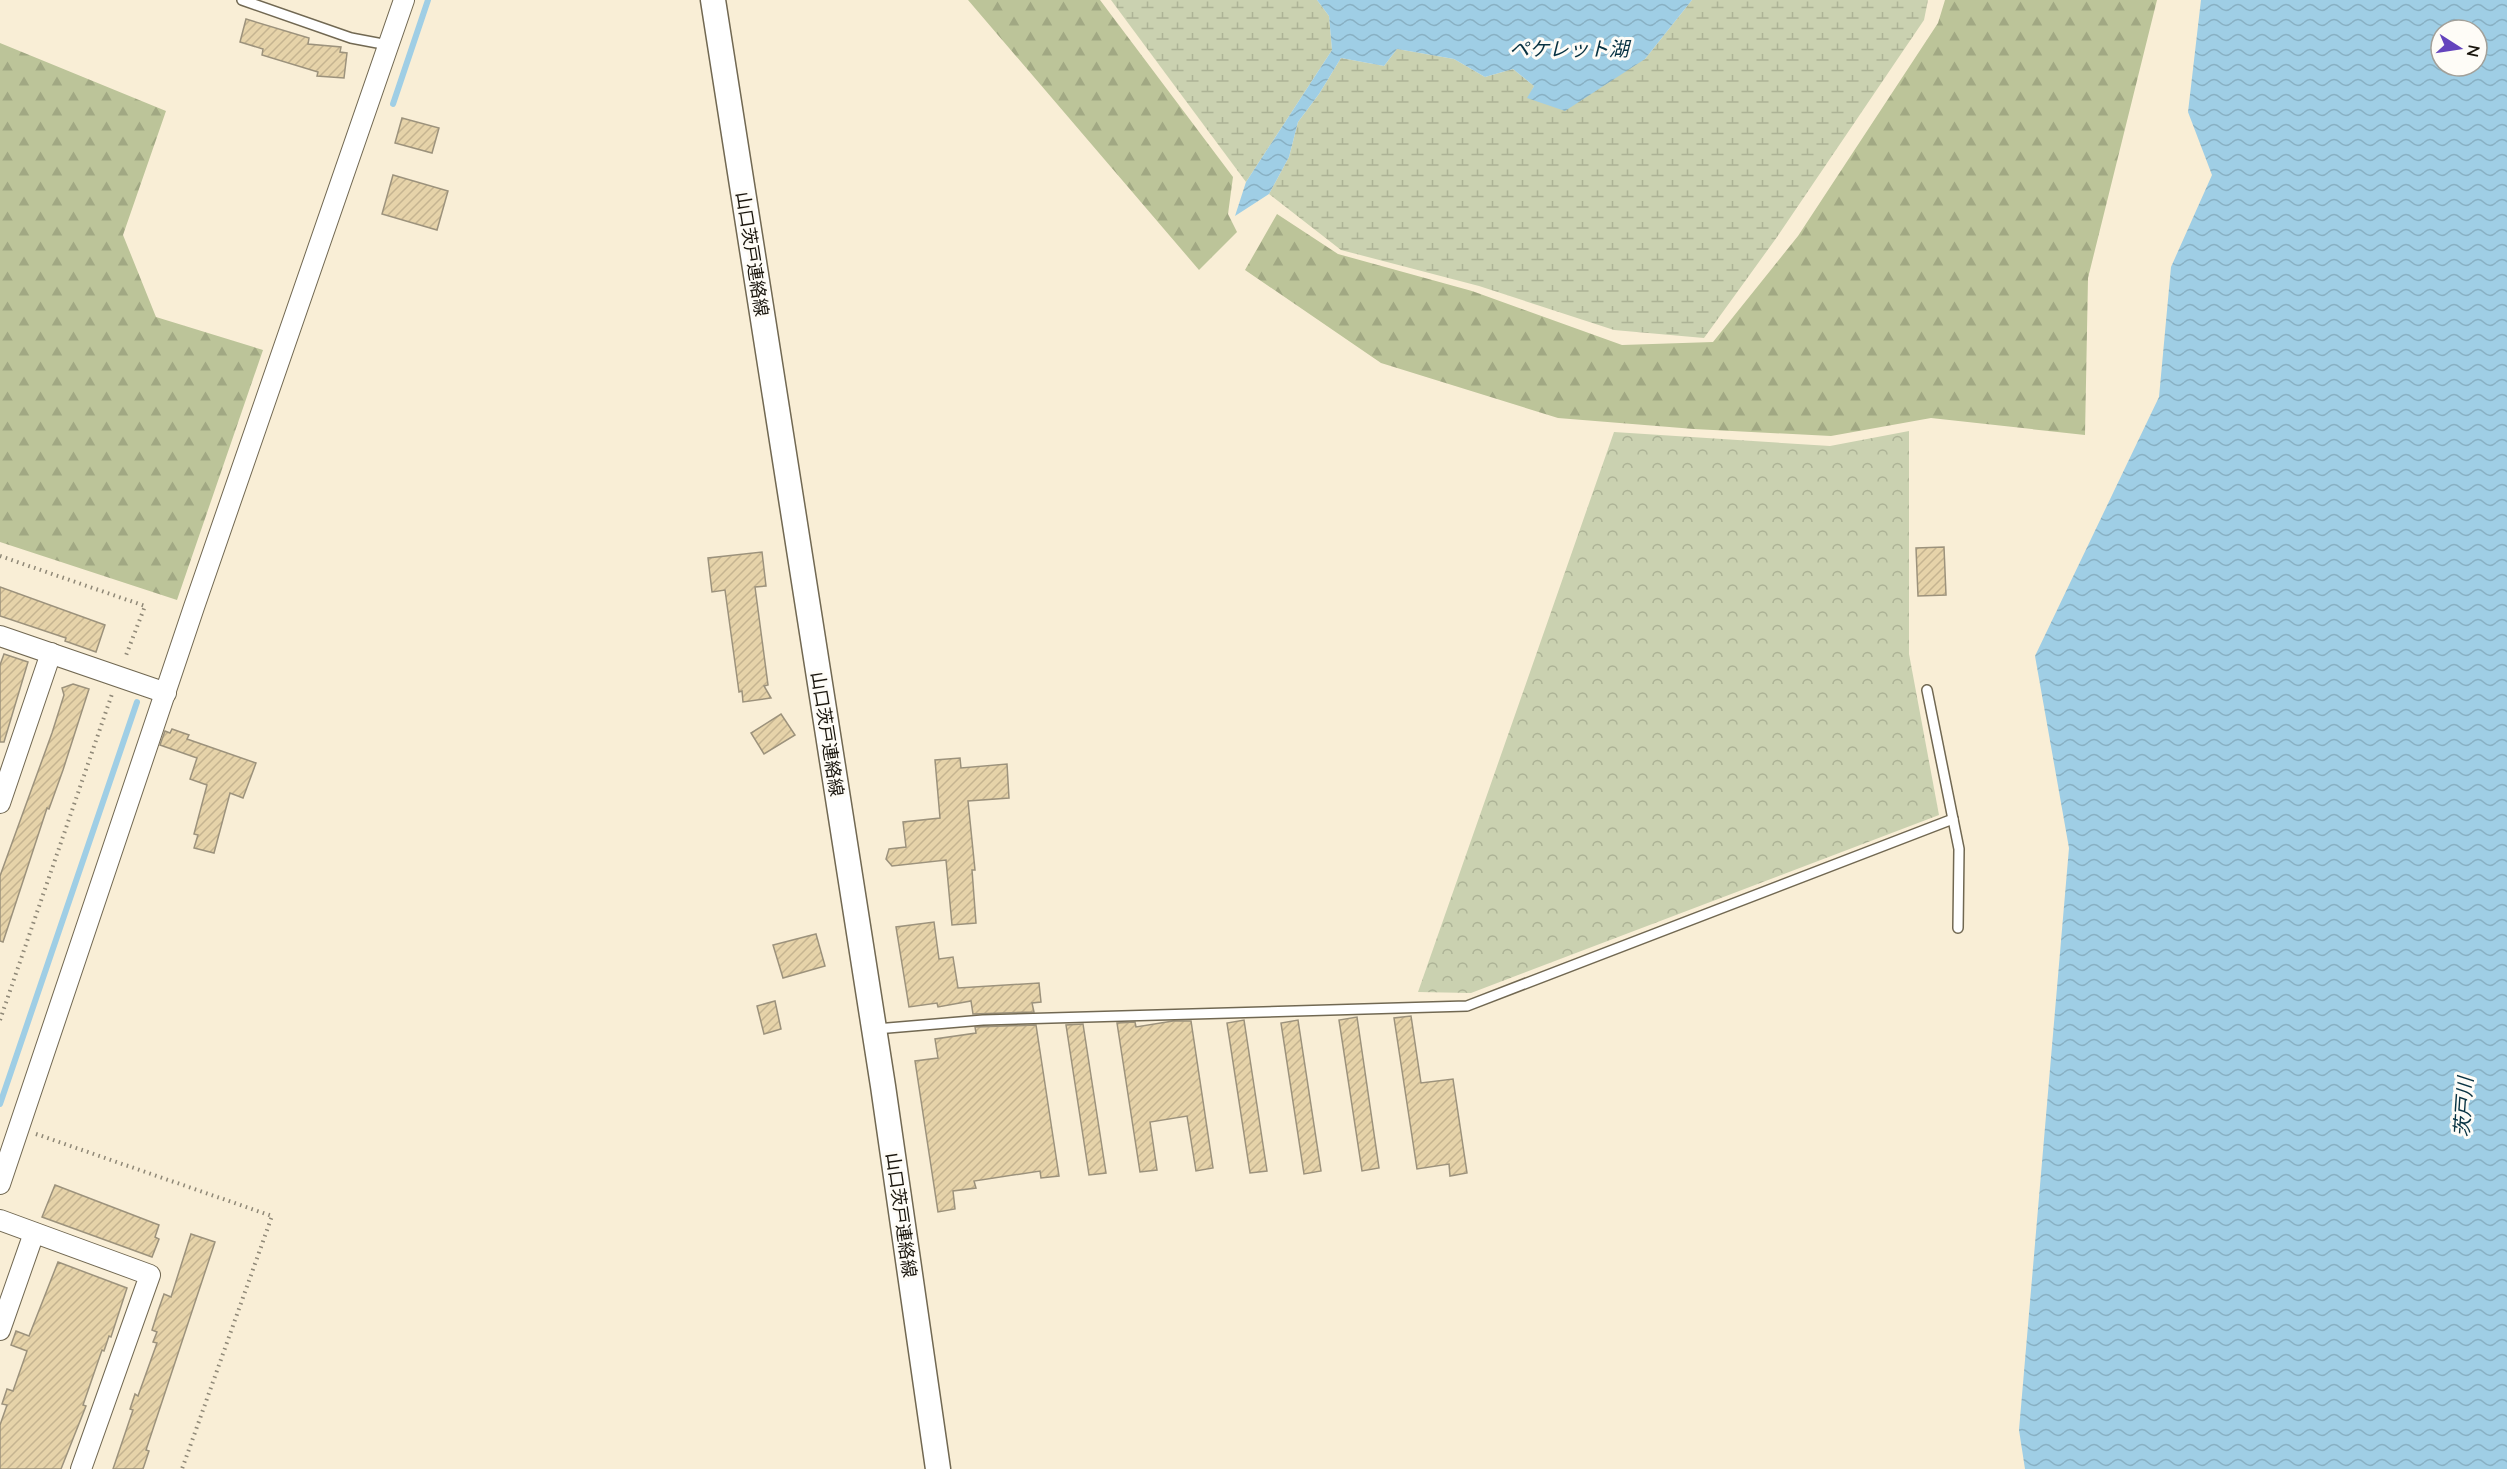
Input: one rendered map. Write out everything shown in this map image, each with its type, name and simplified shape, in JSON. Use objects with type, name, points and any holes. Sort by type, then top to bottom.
[{"type":"street","points":[[0,1184],[404,0]]},
{"type":"street","name":"山口茨戸連絡線","points":[[713,0],[873,1029],[938,1469]]},
{"type":"street","points":[[0,636],[166,693]]},
{"type":"street","points":[[0,803],[51,653]]},
{"type":"street","points":[[0,1220],[150,1275],[81,1469]]},
{"type":"street","points":[[0,1330],[34,1233]]},
{"type":"lane","points":[[242,0],[351,38],[388,45]]},
{"type":"lane","points":[[1927,690],[1959,849],[1958,928]]},
{"type":"lane","points":[[873,1029],[983,1020],[1467,1006],[1953,819]]},
{"type":"path","points":[[0,556],[145,606],[0,1020]]},
{"type":"path","points":[[32,1133],[272,1216],[182,1469]]},
{"type":"green space","points":[[968,0],[1100,0],[1233,177],[1228,214],[1237,232],[1199,270]]},
{"type":"green space","points":[[1111,0],[1317,0],[1329,16],[1332,50],[1246,182]]},
{"type":"green space","points":[[1692,0],[1928,0],[1924,20],[1777,237],[1704,338],[1614,330],[1479,286],[1341,250],[1269,194],[1289,157],[1298,122],[1319,94],[1341,58],[1384,66],[1397,49],[1454,59],[1485,77],[1513,69],[1534,86],[1528,98],[1645,59]]},
{"type":"green space","points":[[1945,0],[2157,0],[2088,278],[2085,435],[1931,418],[1831,436],[1694,429],[1558,418],[1381,363],[1245,270],[1277,214],[1338,254],[1472,291],[1622,345],[1713,342],[1798,236],[1938,23]]},
{"type":"green space","points":[[0,43],[166,111],[123,235],[156,317],[263,350],[177,600],[0,542]]},
{"type":"green space","points":[[1909,431],[1909,654],[1939,815],[1471,993],[1418,992],[1614,432],[1830,446]]},
{"type":"water","name":"ペケレット湖","points":[[1317,0],[1692,0],[1645,59],[1565,111],[1527,98],[1534,86],[1513,69],[1485,77],[1454,59],[1397,49],[1384,66],[1341,58],[1319,94],[1298,122],[1289,157],[1269,194],[1235,216],[1246,182],[1332,50],[1329,16]]},
{"type":"water","name":"茨戸川","points":[[2201,0],[2507,0],[2507,1469],[2025,1469],[2019,1430],[2069,848],[2035,656],[2159,397],[2171,267],[2212,175],[2188,112]]},
{"type":"building","points":[[246,19],[309,38],[308,44],[341,47],[340,52],[347,53],[344,78],[317,76],[318,72],[262,55],[263,49],[240,42]]},
{"type":"building","points":[[402,118],[439,128],[432,153],[395,143]]},
{"type":"building","points":[[393,175],[448,191],[437,230],[382,214]]},
{"type":"building","points":[[1944,547],[1946,595],[1918,596],[1916,548]]},
{"type":"building","points":[[762,552],[766,586],[755,587],[768,685],[764,686],[771,698],[743,702],[742,691],[739,692],[725,590],[712,592],[708,558]]},
{"type":"building","points":[[0,587],[105,625],[96,652],[65,641],[66,638],[0,616]]},
{"type":"building","points":[[4,654],[28,662],[4,742],[0,742],[0,665]]},
{"type":"building","points":[[73,684],[89,689],[3,942],[0,941],[0,876],[52,733],[64,695],[62,688]]},
{"type":"building","points":[[781,714],[795,735],[764,754],[751,733]]},
{"type":"building","points":[[172,729],[189,735],[187,739],[256,763],[243,798],[230,793],[214,853],[194,848],[198,835],[194,834],[207,785],[190,779],[197,758],[160,745],[165,731],[170,733]]},
{"type":"building","points":[[960,758],[961,768],[1007,764],[1009,798],[968,801],[975,870],[972,870],[976,923],[952,925],[946,860],[892,866],[886,859],[889,849],[906,847],[903,822],[940,818],[935,760]]},
{"type":"building","points":[[934,922],[939,959],[953,957],[958,988],[1039,983],[1041,1002],[1032,1003],[1034,1012],[973,1014],[971,1001],[938,1007],[937,1003],[909,1007],[896,927]]},
{"type":"building","points":[[816,934],[825,966],[783,978],[773,945]]},
{"type":"building","points":[[775,1001],[781,1029],[764,1034],[757,1006]]},
{"type":"building","points":[[1411,1016],[1421,1083],[1453,1079],[1467,1173],[1450,1176],[1449,1164],[1417,1169],[1394,1018]]},
{"type":"building","points":[[1357,1017],[1379,1168],[1362,1171],[1339,1020]]},
{"type":"building","points":[[1244,1020],[1267,1171],[1250,1173],[1227,1023]]},
{"type":"building","points":[[1298,1020],[1321,1171],[1304,1174],[1281,1023]]},
{"type":"building","points":[[1173,1021],[1191,1021],[1213,1168],[1196,1171],[1187,1116],[1150,1122],[1157,1170],[1140,1172],[1117,1023],[1135,1022],[1136,1027]]},
{"type":"building","points":[[1083,1024],[1106,1173],[1089,1175],[1066,1025]]},
{"type":"building","points":[[1036,1025],[1059,1176],[1041,1178],[1040,1171],[974,1181],[976,1188],[953,1191],[955,1209],[938,1212],[915,1061],[938,1058],[935,1039],[976,1033],[975,1027]]},
{"type":"building","points":[[55,1185],[159,1225],[155,1237],[159,1239],[152,1257],[42,1217]]},
{"type":"building","points":[[191,1234],[215,1242],[146,1450],[149,1451],[143,1469],[113,1469],[133,1410],[130,1409],[135,1394],[138,1396],[157,1343],[153,1342],[157,1332],[152,1330],[158,1311],[164,1294],[171,1297]]},
{"type":"building","points":[[58,1262],[127,1288],[111,1337],[109,1336],[104,1351],[102,1350],[83,1405],[86,1406],[61,1469],[0,1469],[0,1425],[7,1405],[2,1404],[7,1389],[13,1391],[27,1351],[11,1345],[16,1331],[29,1336]]},
{"type":"waterway","points":[[393,104],[428,0]]},
{"type":"waterway","points":[[0,1104],[137,702]]}]
